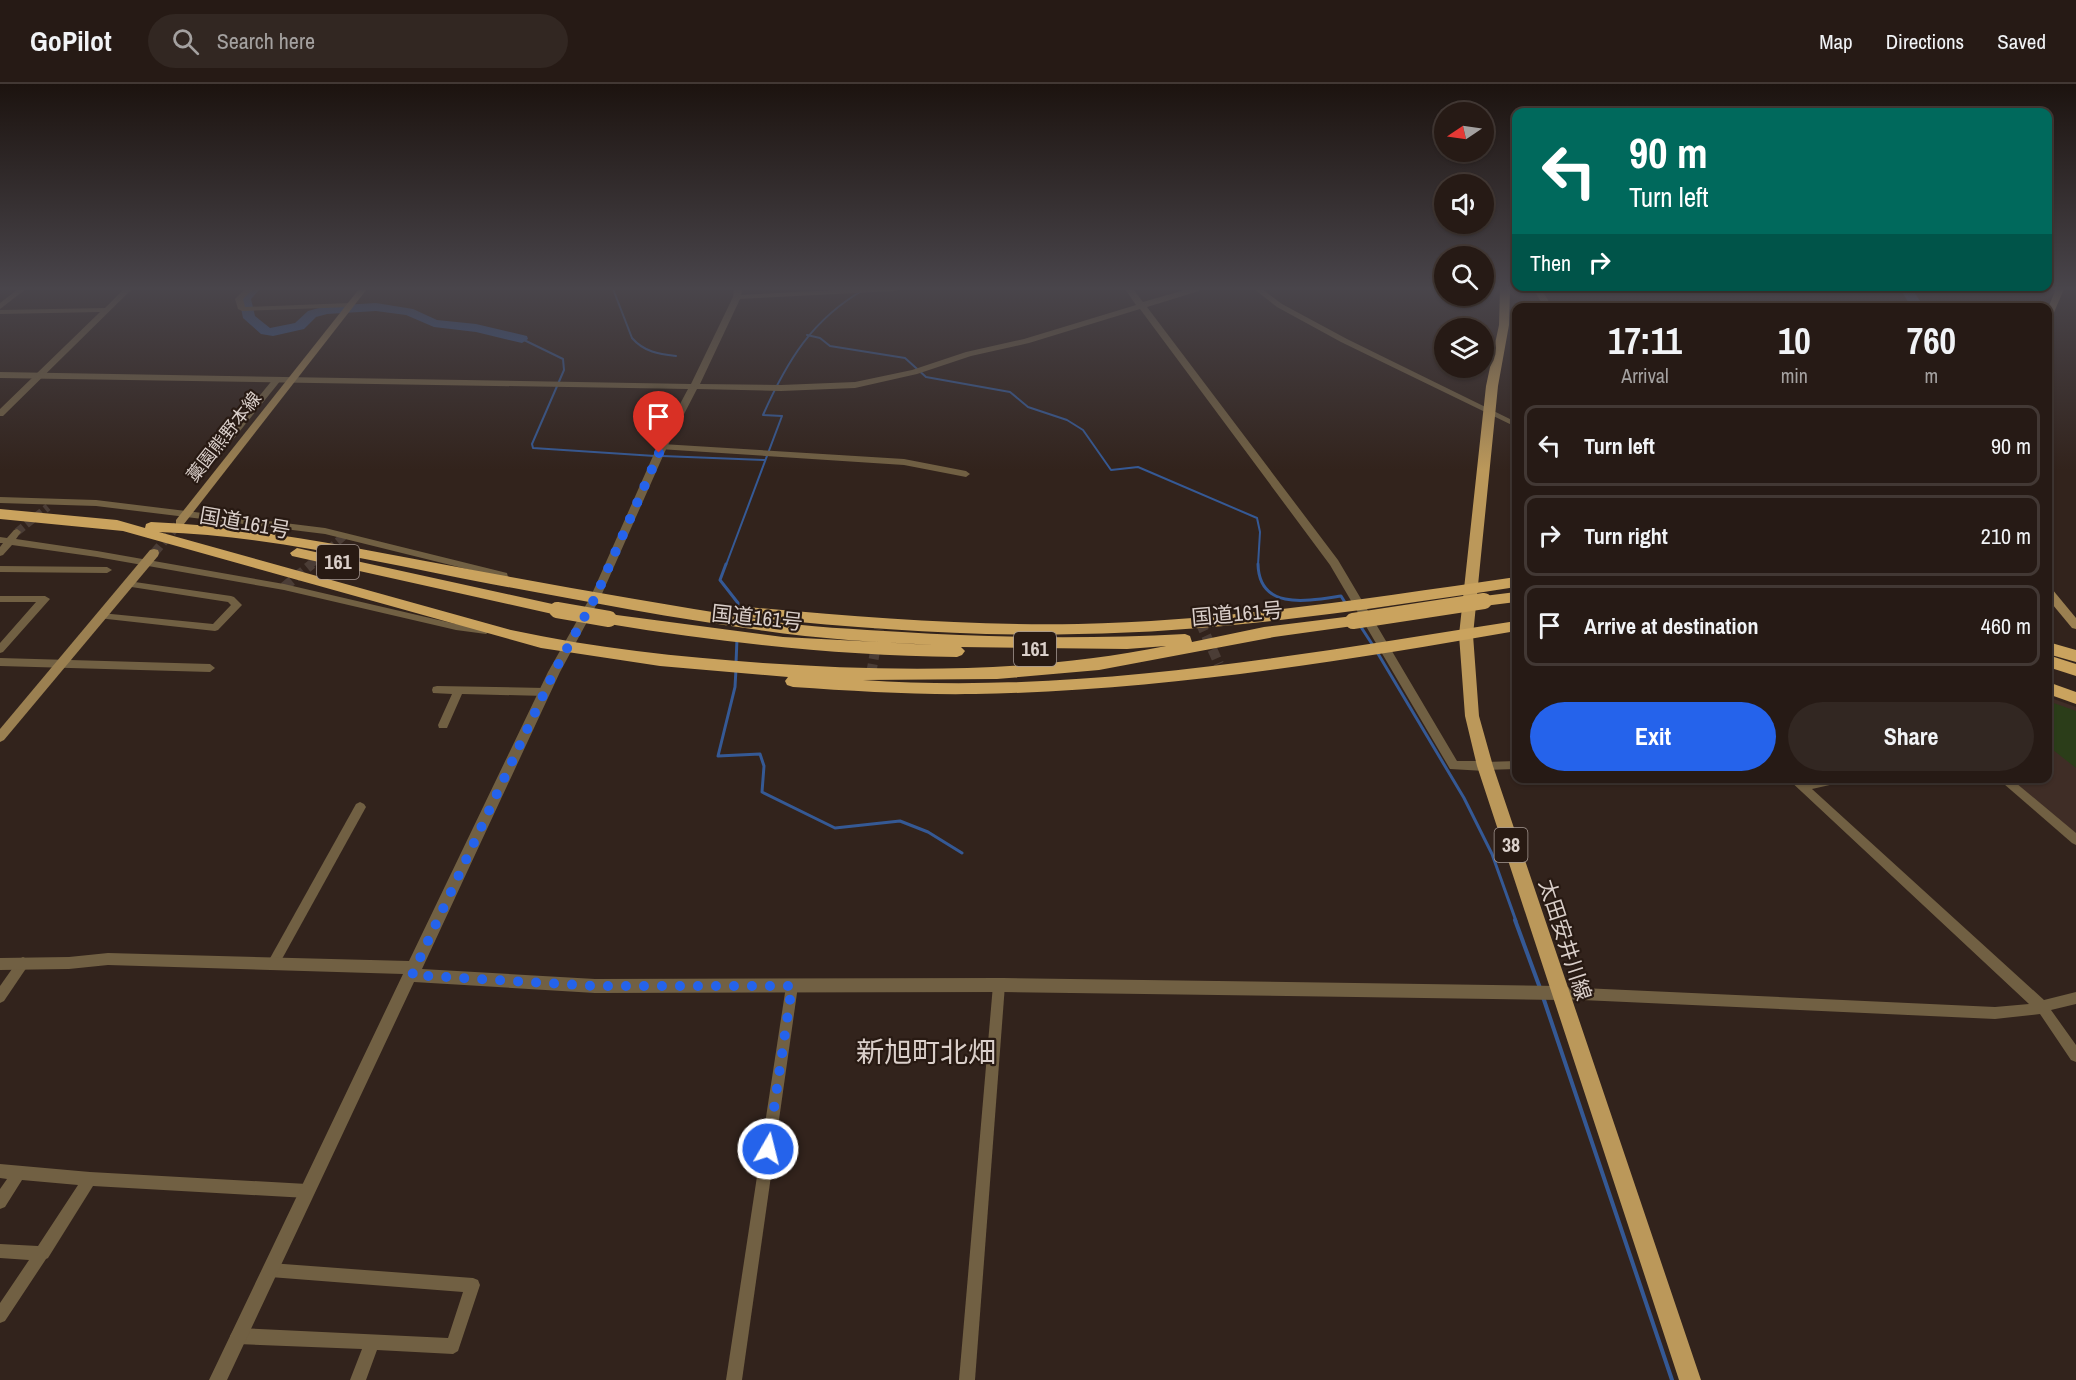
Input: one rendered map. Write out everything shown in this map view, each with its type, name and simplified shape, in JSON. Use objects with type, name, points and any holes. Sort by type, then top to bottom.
[{"type":"highway","name":"国道161号","points":[[0,514],[117,525],[271,547],[557,610],[737,638],[833,646],[1016,651],[1273,632],[1512,598]]},
{"type":"highway","points":[[117,525],[208,530],[314,545],[504,581],[858,635],[959,641],[1127,643]]},
{"type":"highway","points":[[117,525],[454,618],[489,631],[660,660],[665,668],[885,674],[1048,669],[1100,664],[1236,642],[1273,632]]},
{"type":"highway","points":[[737,616],[880,625],[1079,629],[1200,622],[1358,604],[1512,583]]},
{"type":"highway","points":[[737,671],[972,689],[1074,685],[1133,681],[1220,667],[1383,648],[1512,627]]},
{"type":"highway","points":[[2052,649],[2076,656]]},
{"type":"highway","points":[[2052,662],[2076,670]]},
{"type":"highway","points":[[2052,689],[2076,698]]},
{"type":"main road","name":"藁園熊野本線","points":[[180,522],[315,349]]},
{"type":"main road","name":"太田安井川線","points":[[1499,349],[1492,386],[1466,635],[1472,716],[1547,993],[1690,1380]]},
{"type":"main road","points":[[0,737],[154,553]]},
{"type":"main road","points":[[2052,597],[2076,625]]},
{"type":"street","points":[[0,414],[67,349]]},
{"type":"street","points":[[218,1380],[545,692],[596,596],[659,453],[712,349]]},
{"type":"street","points":[[0,375],[551,385],[837,387],[874,381],[994,349]]},
{"type":"street","points":[[1174,349],[1334,562],[1454,766],[1512,765]]},
{"type":"street","points":[[1361,349],[1491,410],[1512,423]]},
{"type":"street","points":[[228,440],[277,380]]},
{"type":"street","points":[[659,453],[762,453],[904,462],[966,474]]},
{"type":"street","points":[[0,500],[51,504],[96,503],[326,531],[504,575],[504,581]]},
{"type":"street","points":[[0,553],[4,541],[17,532]]},
{"type":"street","points":[[4,541],[146,562],[284,587],[456,627],[489,631]]},
{"type":"street","points":[[82,570],[97,554]]},
{"type":"street","points":[[0,569],[107,570]]},
{"type":"street","points":[[101,616],[215,628],[237,605],[231,599],[128,584]]},
{"type":"street","points":[[0,599],[45,599],[0,649]]},
{"type":"street","points":[[0,662],[210,668]]},
{"type":"street","points":[[437,690],[545,692]]},
{"type":"street","points":[[443,725],[458,691]]},
{"type":"street","points":[[1798,783],[2043,1008],[2076,1056]]},
{"type":"street","points":[[1803,788],[1823,783]]},
{"type":"street","points":[[2008,783],[2076,840]]},
{"type":"street","points":[[273,964],[360,807]]},
{"type":"street","points":[[0,964],[108,959],[273,964],[595,986],[999,986],[1547,993],[1995,1013],[2043,1008],[2049,1004],[2076,998]]},
{"type":"street","points":[[0,997],[23,963]]},
{"type":"street","points":[[734,1380],[792,986]]},
{"type":"street","points":[[967,1380],[999,986]]},
{"type":"street","points":[[0,1171],[90,1179],[307,1191]]},
{"type":"street","points":[[0,1202],[18,1174]]},
{"type":"street","points":[[0,1316],[90,1179]]},
{"type":"street","points":[[0,1251],[43,1253]]},
{"type":"street","points":[[238,1336],[453,1346],[473,1286],[270,1270]]},
{"type":"street","points":[[358,1380],[373,1341]]},
{"type":"shaded area","points":[[2052,698],[2076,707],[2076,835],[2014,783],[2052,783]]},
{"type":"green space","points":[[2052,702],[2076,711],[2076,768],[2052,749]]},
{"type":"waterway","points":[[543,349],[563,359],[564,370],[532,444],[533,448],[655,456]]},
{"type":"waterway","points":[[648,349],[676,356]]},
{"type":"waterway","points":[[726,565],[782,416],[763,415],[799,349]]},
{"type":"waterway","points":[[852,349],[905,358],[926,377],[1010,392],[1028,407],[1067,420],[1083,430],[1111,470],[1138,467],[1257,518],[1260,532],[1258,564]]},
{"type":"waterway","points":[[662,456],[765,460]]},
{"type":"waterway","points":[[726,564],[720,580],[738,603],[737,618]]},
{"type":"waterway","points":[[1258,564],[1260,579],[1267,590],[1276,596],[1288,600],[1314,600],[1341,596],[1346,604]]},
{"type":"waterway","points":[[1361,627],[1374,647]]},
{"type":"waterway","points":[[736,663],[737,639]]},
{"type":"waterway","points":[[1377,652],[1464,798],[1492,854],[1516,921]]},
{"type":"waterway","points":[[736,669],[735,687],[718,756],[760,754],[764,766],[762,792],[835,828],[900,821],[928,832],[962,853]]},
{"type":"waterway","points":[[1515,920],[1540,988]]},
{"type":"waterway","points":[[1543,997],[1672,1380]]},
{"type":"tunnel","points":[[17,532],[48,507]]},
{"type":"tunnel","points":[[154,553],[180,522]]},
{"type":"tunnel","points":[[310,565],[344,536]]},
{"type":"tunnel","points":[[284,587],[312,564]]},
{"type":"tunnel","points":[[1200,622],[1219,664]]},
{"type":"tunnel","points":[[871,674],[879,629]]},
{"type":"district","name":"新旭町北畑","points":[[926,1052]]},
{"type":"route","points":[[659,453],[596,596],[554,672],[412,975],[595,986],[792,986],[768,1149]]}]
